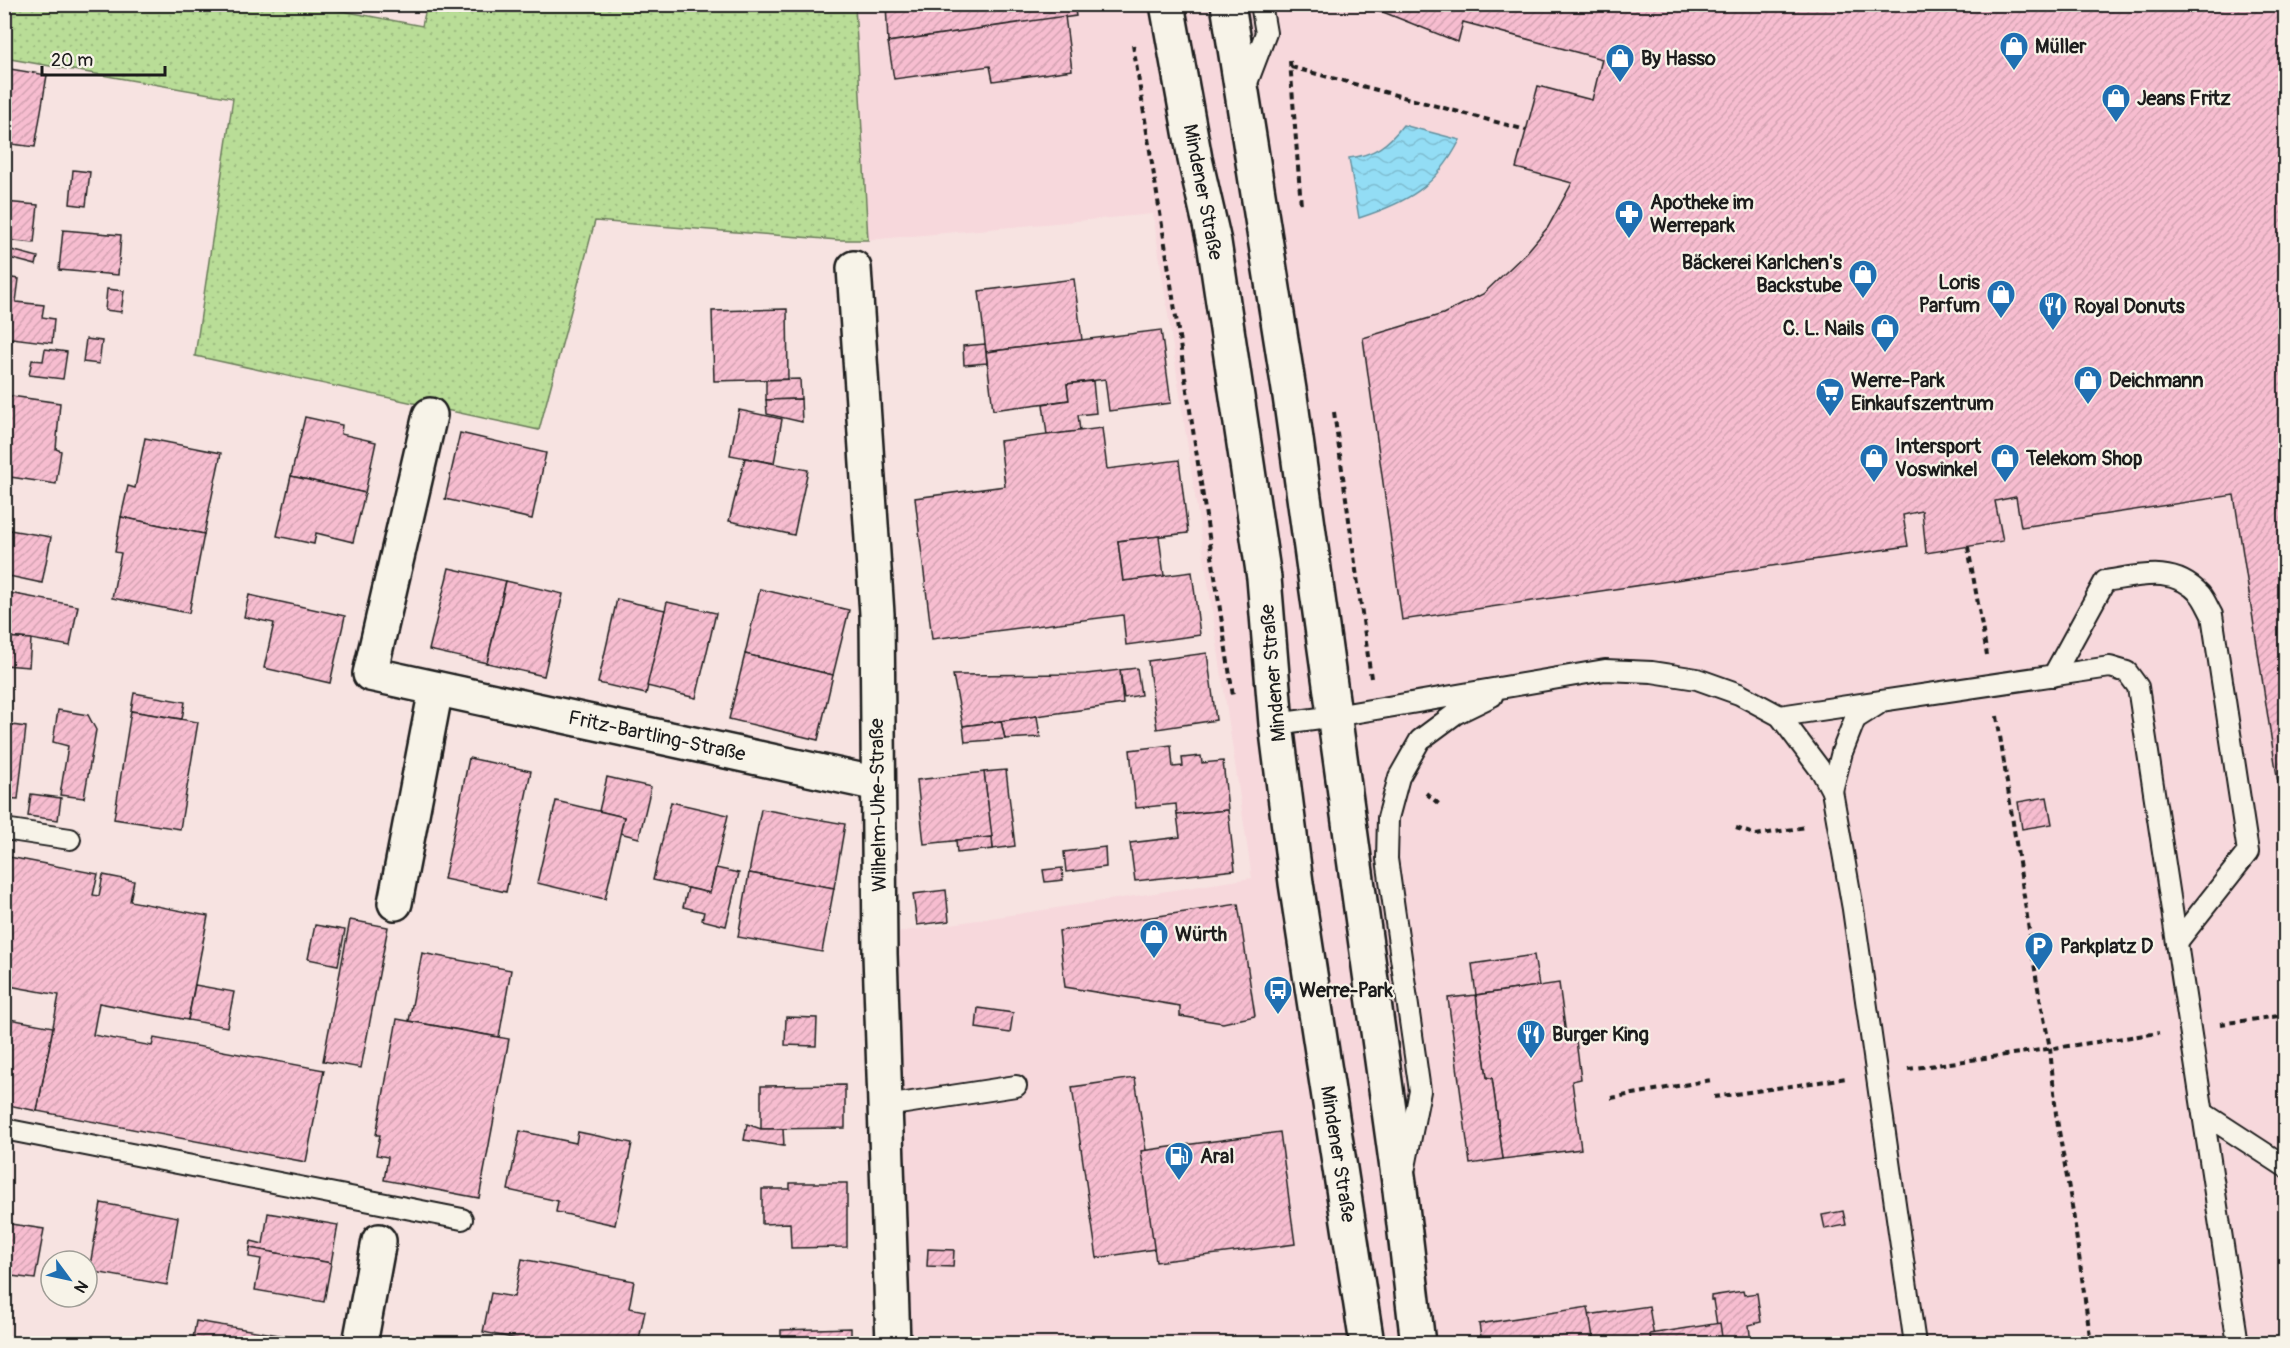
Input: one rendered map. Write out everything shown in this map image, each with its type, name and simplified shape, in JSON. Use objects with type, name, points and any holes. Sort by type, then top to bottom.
[{"type":"street","name":"Mindener Straße","points":[[1167,4],[1195,159],[1214,242],[1264,578],[1276,724],[1296,883],[1366,1344]]},
{"type":"street","points":[[1228,4],[1290,396],[1400,1190],[1418,1344]]},
{"type":"street","name":"Wilhelm-Uhe-Straße","points":[[854,268],[877,614],[880,954],[893,1344]]},
{"type":"street","name":"Fritz-Bartling-Straße","points":[[430,415],[370,675],[878,784]]},
{"type":"street","points":[[395,903],[436,689]]},
{"type":"street","points":[[360,1344],[379,1241]]},
{"type":"lane","points":[[1242,96],[1266,33],[1261,4]]},
{"type":"lane","points":[[2053,676],[2105,581],[2153,573],[2177,577],[2200,594],[2212,615],[2248,852],[2177,942]]},
{"type":"lane","points":[[1780,716],[2110,667],[2127,672],[2138,687],[2238,1344]]},
{"type":"lane","points":[[1276,724],[1605,670],[1652,672],[1697,679],[1739,694],[1780,716],[1822,772],[1832,790],[1853,909],[1915,1344]]},
{"type":"lane","points":[[1400,1190],[1420,1092],[1387,859],[1388,818],[1399,777],[1420,740],[1455,714],[1511,686]]},
{"type":"lane","points":[[1832,790],[1842,752],[1855,719],[1881,701]]},
{"type":"lane","points":[[4,829],[70,839]]},
{"type":"lane","points":[[886,1106],[1016,1086]]},
{"type":"lane","points":[[2203,1113],[2286,1167]]},
{"type":"lane","points":[[4,1129],[462,1219]]},
{"type":"path","points":[[1132,39],[1167,255],[1233,699]]},
{"type":"path","points":[[1290,67],[1526,130]]},
{"type":"path","points":[[1968,547],[1992,686],[2037,983],[2050,1048],[2056,1113],[2073,1212],[2091,1344]]},
{"type":"path","points":[[1421,788],[1440,805]]},
{"type":"path","points":[[1714,1097],[2286,1015]]},
{"type":"path","points":[[1611,1098],[1711,1080]]},
{"type":"shaded area","points":[[855,5],[2285,5],[2285,1343],[910,1343],[892,933],[1252,878],[1153,214],[868,240]],"holes":[[[1403,125],[1449,161],[1429,184],[1409,198],[1386,209],[1359,217],[1349,158],[1364,157],[1379,150],[1392,140]]]},
{"type":"green space","points":[[4,5],[311,5],[422,26],[427,5],[855,5],[868,240],[838,240],[595,221],[539,430],[195,356],[233,98],[5,58]]},
{"type":"water","points":[[1403,125],[1460,140],[1441,170],[1419,191],[1392,206],[1359,218],[1349,158],[1380,148]]},
{"type":"building","points":[[886,4],[1074,4],[1076,16],[888,42]]},
{"type":"building","name":"Werre-Park Einkaufszentrum","points":[[1363,4],[2286,4],[2286,835],[2234,495],[2021,527],[2016,497],[1995,501],[2003,541],[1926,553],[1922,511],[1903,515],[1908,546],[1402,620],[1363,338],[1443,314],[1483,294],[1527,252],[1548,227],[1572,183],[1516,168],[1538,86],[1592,100],[1602,59],[1463,22],[1458,42]]},
{"type":"building","points":[[1065,16],[1072,70],[993,81],[990,66],[894,79],[888,42]]},
{"type":"building","points":[[4,68],[47,75],[35,147],[4,143]]},
{"type":"building","points":[[73,170],[90,172],[86,206],[70,204]]},
{"type":"building","points":[[4,202],[38,205],[34,243],[4,240]]},
{"type":"building","points":[[63,230],[121,235],[118,275],[59,270]]},
{"type":"building","points":[[11,250],[38,257],[36,265],[9,258]]},
{"type":"building","points":[[4,277],[19,279],[16,302],[44,305],[42,317],[54,319],[52,343],[12,338],[11,343],[4,342]]},
{"type":"building","points":[[1074,279],[1082,340],[986,352],[979,291]]},
{"type":"building","points":[[107,289],[124,291],[121,312],[105,310]]},
{"type":"building","points":[[787,309],[788,379],[714,381],[712,311]]},
{"type":"building","points":[[1161,330],[1171,403],[1109,411],[1105,379],[1067,384],[1069,400],[993,410],[986,352]]},
{"type":"building","points":[[86,339],[102,341],[99,364],[83,362]]},
{"type":"building","points":[[985,344],[987,363],[964,365],[963,346]]},
{"type":"building","points":[[45,349],[67,352],[63,379],[29,375],[32,360],[43,361]]},
{"type":"building","points":[[800,379],[801,399],[766,400],[766,380]]},
{"type":"building","points":[[1093,381],[1096,413],[1078,415],[1080,431],[1047,435],[1043,404],[1069,400],[1067,384]]},
{"type":"building","points":[[4,395],[60,403],[56,449],[61,451],[56,484],[4,476]]},
{"type":"building","points":[[801,399],[802,422],[767,414],[766,400]]},
{"type":"building","points":[[739,410],[782,419],[774,463],[730,455]]},
{"type":"building","points":[[305,417],[342,425],[341,434],[376,442],[365,493],[291,476]]},
{"type":"building","points":[[1102,428],[1107,469],[1179,460],[1188,533],[1118,541],[1123,581],[1192,572],[1200,635],[1126,645],[1123,615],[932,639],[915,498],[1005,486],[1000,441]]},
{"type":"building","points":[[460,433],[546,453],[532,519],[445,499]]},
{"type":"building","points":[[145,438],[221,453],[204,534],[121,517],[128,486],[135,488]]},
{"type":"building","points":[[745,458],[808,470],[794,535],[729,521]]},
{"type":"building","points":[[291,476],[365,493],[353,542],[316,533],[314,544],[277,536]]},
{"type":"building","points":[[121,517],[204,534],[189,613],[112,598],[121,553],[115,552]]},
{"type":"building","points":[[4,529],[51,537],[42,583],[4,575]]},
{"type":"building","points":[[1159,536],[1164,576],[1123,581],[1118,541]]},
{"type":"building","points":[[449,568],[506,581],[487,663],[429,650]]},
{"type":"building","points":[[506,581],[563,594],[544,676],[487,663]]},
{"type":"building","points":[[760,589],[849,610],[833,675],[745,654]]},
{"type":"building","points":[[4,592],[78,606],[70,646],[4,637]]},
{"type":"building","points":[[249,595],[345,616],[330,683],[264,668],[274,623],[244,617]]},
{"type":"building","points":[[617,599],[665,610],[646,694],[598,683]]},
{"type":"building","points":[[667,602],[716,613],[696,698],[647,686]]},
{"type":"building","points":[[4,637],[31,639],[29,667],[4,665]]},
{"type":"building","points":[[1207,653],[1216,720],[1157,729],[1148,661]]},
{"type":"building","points":[[745,654],[833,675],[818,740],[729,719]]},
{"type":"building","points":[[1137,668],[1141,695],[1124,698],[1120,670]]},
{"type":"building","points":[[1120,670],[1123,704],[963,726],[953,675],[1086,674]]},
{"type":"building","points":[[134,693],[185,702],[182,719],[131,711]]},
{"type":"building","points":[[58,710],[88,715],[96,730],[84,798],[60,795],[68,746],[53,742]]},
{"type":"building","points":[[131,711],[198,722],[180,829],[114,819]]},
{"type":"building","points":[[1037,716],[1040,737],[1005,739],[1001,721]]},
{"type":"building","points":[[1001,721],[1005,739],[965,742],[963,726]]},
{"type":"building","points":[[4,724],[26,727],[18,799],[4,798]]},
{"type":"building","points":[[1171,745],[1173,767],[1183,766],[1182,758],[1201,756],[1202,763],[1223,761],[1228,810],[1177,815],[1176,804],[1136,808],[1130,750]]},
{"type":"building","points":[[469,758],[531,771],[506,892],[444,879]]},
{"type":"building","points":[[1006,770],[1015,846],[993,849],[984,772]]},
{"type":"building","points":[[984,772],[992,837],[924,844],[917,780]]},
{"type":"building","points":[[607,777],[651,787],[639,838],[620,833],[624,817],[599,811]]},
{"type":"building","points":[[31,794],[61,798],[58,820],[28,816]]},
{"type":"building","points":[[2047,797],[2052,824],[2022,829],[2018,802]]},
{"type":"building","points":[[556,801],[624,817],[605,899],[537,883]]},
{"type":"building","points":[[671,802],[728,815],[710,893],[653,880]]},
{"type":"building","points":[[761,809],[845,824],[834,888],[749,873]]},
{"type":"building","points":[[1228,810],[1235,870],[1135,881],[1130,843],[1180,837],[1177,815]]},
{"type":"building","points":[[992,837],[993,849],[957,853],[956,840]]},
{"type":"building","points":[[1105,847],[1106,867],[1066,872],[1064,852]]},
{"type":"building","points":[[4,856],[98,874],[93,895],[99,896],[103,875],[134,881],[130,901],[208,916],[188,1020],[99,1003],[93,1035],[152,1046],[154,1038],[324,1070],[306,1162],[37,1111],[59,995],[4,985]]},
{"type":"building","points":[[716,868],[739,873],[726,926],[702,920],[704,912],[683,907],[688,888],[710,893]]},
{"type":"building","points":[[1062,868],[1063,880],[1045,882],[1043,870]]},
{"type":"building","points":[[749,873],[834,888],[822,952],[738,937]]},
{"type":"building","points":[[946,890],[949,921],[917,925],[913,894]]},
{"type":"building","name":"Würth","points":[[1238,904],[1255,1016],[1223,1023],[1180,1016],[1180,1006],[1065,987],[1059,931]]},
{"type":"building","points":[[350,920],[388,927],[361,1068],[323,1061]]},
{"type":"building","points":[[315,925],[345,930],[338,965],[308,959]]},
{"type":"building","points":[[422,953],[511,970],[499,1037],[409,1021]]},
{"type":"building","points":[[1534,955],[1539,986],[1476,995],[1472,964]]},
{"type":"building","name":"Burger King","points":[[1559,983],[1567,1042],[1576,1041],[1581,1079],[1572,1081],[1581,1149],[1503,1159],[1492,1078],[1487,1078],[1476,995]]},
{"type":"building","points":[[195,985],[234,992],[227,1027],[188,1020]]},
{"type":"building","points":[[1476,995],[1487,1078],[1492,1078],[1503,1159],[1470,1164],[1448,998]]},
{"type":"building","points":[[978,1008],[1013,1013],[1010,1033],[976,1028]]},
{"type":"building","points":[[786,1017],[817,1018],[816,1046],[785,1045]]},
{"type":"building","points":[[4,1018],[53,1027],[37,1111],[4,1104]]},
{"type":"building","points":[[397,1019],[509,1039],[479,1198],[384,1180],[388,1157],[376,1155],[380,1135],[376,1135]]},
{"type":"building","points":[[1135,1078],[1149,1170],[1156,1174],[1166,1242],[1161,1248],[1097,1258],[1072,1087]]},
{"type":"building","points":[[845,1085],[845,1128],[761,1129],[761,1086]]},
{"type":"building","points":[[747,1124],[761,1129],[783,1129],[784,1146],[744,1140]]},
{"type":"building","points":[[520,1131],[576,1143],[578,1132],[632,1143],[615,1225],[556,1212],[558,1201],[508,1190]]},
{"type":"building","points":[[1280,1132],[1295,1244],[1156,1262],[1141,1151]]},
{"type":"building","points":[[790,1183],[847,1183],[847,1247],[791,1248],[790,1223],[762,1224],[762,1189],[790,1189]]},
{"type":"building","points":[[101,1203],[178,1217],[167,1285],[99,1273],[99,1249],[93,1249]]},
{"type":"building","points":[[1843,1211],[1846,1225],[1825,1229],[1822,1215]]},
{"type":"building","points":[[268,1213],[338,1225],[331,1263],[250,1248],[251,1241],[263,1244]]},
{"type":"building","points":[[4,1223],[44,1229],[35,1279],[4,1275]]},
{"type":"building","points":[[250,1248],[331,1263],[324,1302],[255,1290],[261,1259],[249,1257]]},
{"type":"building","points":[[928,1249],[954,1250],[953,1267],[927,1266]]},
{"type":"building","points":[[522,1259],[634,1281],[629,1308],[645,1311],[638,1344],[541,1344],[483,1332],[491,1293],[514,1297]]},
{"type":"building","points":[[1743,1291],[1744,1295],[1757,1293],[1761,1322],[1749,1325],[1751,1344],[1720,1344],[1711,1296]]},
{"type":"building","points":[[1649,1306],[1655,1344],[1592,1344],[1588,1315]]},
{"type":"building","points":[[1588,1307],[1594,1344],[1482,1344],[1479,1324]]},
{"type":"building","points":[[196,1321],[291,1337],[290,1344],[192,1344]]},
{"type":"building","points":[[1720,1323],[1723,1344],[1651,1344],[1650,1334]]},
{"type":"building","points":[[851,1328],[851,1344],[781,1344],[781,1330]]},
{"type":"building","points":[[2084,1335],[2086,1344],[2055,1344],[2054,1340]]},
{"type":"place","name":"Müller","points":[[2014,72]]},
{"type":"place","name":"By Hasso","points":[[1620,84]]},
{"type":"place","name":"Jeans Fritz","points":[[2116,124]]},
{"type":"place","name":"Apotheke im Werrepark","points":[[1629,240]]},
{"type":"place","name":"Bäckerei Karlchen's Backstube","points":[[1863,300]]},
{"type":"place","name":"Loris Parfum","points":[[2001,320]]},
{"type":"place","name":"Royal Donuts","points":[[2053,332]]},
{"type":"place","name":"C. L. Nails","points":[[1885,354]]},
{"type":"place","name":"Deichmann","points":[[2088,406]]},
{"type":"place","name":"Werre-Park Einkaufszentrum","points":[[1830,418]]},
{"type":"place","name":"Intersport Voswinkel","points":[[1874,484]]},
{"type":"place","name":"Telekom Shop","points":[[2005,484]]},
{"type":"place","name":"Würth","points":[[1154,960]]},
{"type":"place","name":"Parkplatz D","points":[[2039,972]]},
{"type":"place","name":"Werre-Park","points":[[1278,1016]]},
{"type":"place","name":"Burger King","points":[[1531,1060]]},
{"type":"place","name":"Aral","points":[[1179,1182]]}]
